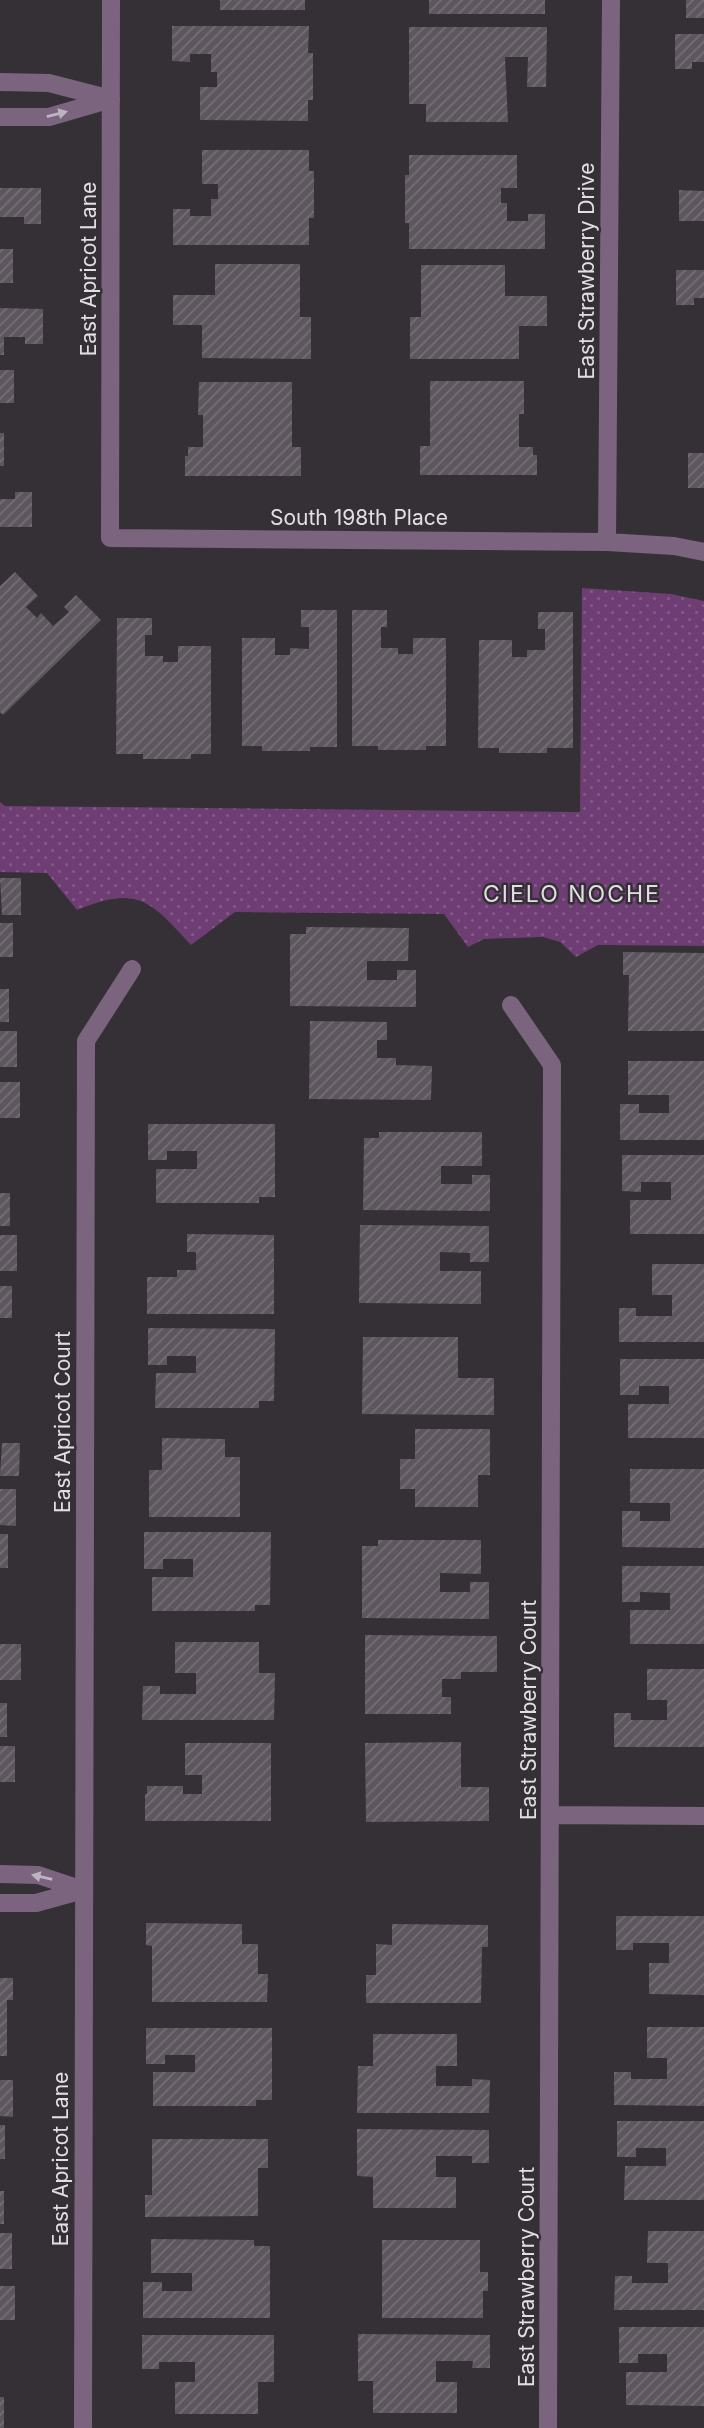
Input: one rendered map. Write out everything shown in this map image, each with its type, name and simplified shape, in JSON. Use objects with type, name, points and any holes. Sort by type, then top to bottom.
[{"type":"street","name":"East Apricot Lane","points":[[110,538],[111,0]]},
{"type":"street","name":"East Strawberry Drive","points":[[607,542],[611,0]]},
{"type":"street","points":[[0,82],[49,83],[111,99]]},
{"type":"street","points":[[0,117],[49,117],[111,99]]},
{"type":"street","name":"South 198th Place","points":[[110,538],[607,542],[674,546],[704,552]]},
{"type":"street","name":"East Apricot Court","points":[[83,1890],[86,1041],[132,969]]},
{"type":"street","name":"East Strawberry Court","points":[[511,1005],[552,1065],[548,2428]]},
{"type":"street","points":[[551,1815],[704,1816]]},
{"type":"street","points":[[0,1874],[38,1875],[83,1890]]},
{"type":"street","name":"East Apricot Lane","points":[[83,1890],[83,2428]]},
{"type":"street","points":[[0,1903],[36,1903],[83,1890]]},
{"type":"shaded area","points":[[582,588],[671,594],[704,601],[704,946],[598,945],[576,957],[560,942],[543,937],[484,939],[468,947],[444,914],[235,912],[191,945],[164,917],[141,901],[129,898],[114,899],[77,910],[47,873],[0,872],[0,802],[5,806],[580,812]]},
{"type":"building","points":[[220,0],[305,0],[305,10],[220,10]]},
{"type":"building","points":[[429,0],[545,0],[545,14],[429,14]]},
{"type":"building","points":[[686,0],[704,0],[704,18],[686,18]]},
{"type":"building","points":[[172,26],[309,26],[308,53],[313,53],[313,100],[308,100],[308,121],[200,120],[200,87],[217,87],[217,72],[211,72],[211,54],[190,54],[190,62],[172,61]]},
{"type":"building","points":[[409,27],[547,27],[546,87],[527,87],[528,57],[505,57],[508,122],[426,122],[426,104],[409,104]]},
{"type":"building","points":[[675,34],[704,34],[704,62],[692,62],[692,69],[675,69]]},
{"type":"building","points":[[202,150],[309,150],[309,171],[314,171],[314,218],[309,218],[309,245],[173,245],[173,209],[190,209],[190,216],[211,216],[211,199],[218,199],[218,184],[202,184]]},
{"type":"building","points":[[409,155],[517,155],[517,188],[501,188],[501,203],[507,203],[507,221],[528,221],[528,214],[545,214],[545,249],[409,249],[409,223],[405,223],[405,175],[409,175]]},
{"type":"building","points":[[0,188],[41,188],[41,224],[24,224],[24,217],[0,217]]},
{"type":"building","points":[[679,190],[704,191],[704,221],[679,221]]},
{"type":"building","points":[[0,249],[13,249],[13,283],[0,283]]},
{"type":"building","points":[[215,264],[300,264],[300,317],[311,317],[311,359],[202,358],[202,325],[173,325],[173,295],[215,295]]},
{"type":"building","points":[[421,265],[505,265],[505,296],[547,296],[547,326],[519,326],[519,359],[410,359],[410,317],[421,317]]},
{"type":"building","points":[[676,270],[704,270],[704,298],[694,298],[694,305],[676,305]]},
{"type":"building","points":[[0,308],[43,309],[43,344],[25,344],[25,337],[4,337],[4,355],[0,355]]},
{"type":"building","points":[[0,370],[14,370],[14,403],[0,403]]},
{"type":"building","points":[[430,381],[524,381],[524,414],[519,414],[519,447],[533,447],[533,455],[537,455],[537,475],[420,475],[420,446],[430,446]]},
{"type":"building","points":[[199,382],[292,382],[292,447],[301,447],[301,476],[185,476],[188,447],[203,447],[203,415],[198,415]]},
{"type":"building","points":[[0,433],[4,433],[4,466],[0,466]]},
{"type":"building","points":[[688,453],[704,453],[704,488],[688,488]]},
{"type":"building","points":[[15,492],[32,492],[32,527],[0,527],[0,499],[15,499]]},
{"type":"building","points":[[15,572],[38,596],[26,607],[37,618],[41,613],[53,626],[69,612],[64,607],[76,595],[101,620],[3,715],[0,712],[0,586]]},
{"type":"building","points":[[301,610],[337,610],[337,747],[310,747],[310,751],[262,751],[262,746],[242,746],[242,638],[275,638],[275,655],[290,655],[290,648],[309,649],[309,627],[301,627]]},
{"type":"building","points":[[352,610],[387,610],[387,627],[381,627],[381,648],[398,648],[398,654],[413,654],[413,638],[446,638],[446,746],[426,746],[426,750],[378,750],[378,746],[352,746]]},
{"type":"building","points":[[538,612],[573,612],[573,748],[547,748],[547,753],[499,753],[499,748],[478,748],[479,640],[512,640],[512,657],[527,657],[527,650],[545,650],[545,629],[538,629]]},
{"type":"building","points":[[117,618],[152,618],[152,635],[145,635],[145,656],[163,656],[163,662],[178,662],[178,646],[211,646],[211,754],[191,754],[191,759],[143,759],[143,754],[116,754]]},
{"type":"building","points":[[0,878],[21,878],[21,915],[2,915]]},
{"type":"building","points":[[0,923],[13,923],[13,957],[0,957]]},
{"type":"building","points":[[306,927],[409,928],[408,961],[367,961],[367,980],[397,980],[397,970],[416,970],[416,1007],[290,1006],[290,934],[306,934]]},
{"type":"building","points":[[623,952],[704,953],[704,1031],[628,1031],[629,975],[623,975]]},
{"type":"building","points":[[0,989],[9,989],[9,1022],[0,1022]]},
{"type":"building","points":[[310,1021],[387,1022],[387,1040],[377,1040],[377,1058],[396,1058],[396,1065],[432,1066],[431,1100],[309,1099]]},
{"type":"building","points":[[0,1031],[17,1031],[17,1067],[0,1067]]},
{"type":"building","points":[[628,1061],[704,1061],[704,1140],[620,1140],[620,1104],[639,1104],[639,1113],[669,1113],[669,1095],[628,1095]]},
{"type":"building","points":[[0,1082],[20,1082],[20,1118],[0,1118]]},
{"type":"building","points":[[148,1124],[275,1124],[275,1197],[259,1197],[259,1203],[156,1203],[156,1169],[197,1169],[197,1151],[167,1151],[167,1160],[148,1160]]},
{"type":"building","points":[[379,1132],[482,1132],[482,1166],[441,1166],[441,1184],[472,1184],[472,1175],[490,1175],[490,1211],[363,1210],[364,1138],[379,1138]]},
{"type":"building","points":[[622,1155],[704,1155],[704,1234],[630,1234],[630,1200],[671,1200],[671,1182],[641,1182],[641,1192],[622,1191]]},
{"type":"building","points":[[0,1193],[10,1193],[10,1226],[0,1226]]},
{"type":"building","points":[[360,1225],[489,1226],[489,1262],[470,1262],[470,1253],[440,1252],[440,1271],[481,1271],[481,1304],[359,1303]]},
{"type":"building","points":[[187,1234],[274,1235],[274,1314],[147,1314],[147,1277],[177,1277],[177,1270],[196,1270],[196,1252],[187,1252]]},
{"type":"building","points":[[0,1235],[17,1235],[17,1271],[0,1271]]},
{"type":"building","points":[[652,1264],[704,1264],[704,1342],[619,1342],[619,1308],[636,1308],[636,1316],[672,1316],[672,1295],[652,1295]]},
{"type":"building","points":[[0,1286],[12,1286],[12,1318],[0,1318]]},
{"type":"building","points":[[148,1328],[275,1329],[274,1401],[259,1401],[259,1408],[155,1408],[156,1373],[196,1373],[196,1356],[167,1356],[167,1365],[148,1365]]},
{"type":"building","points":[[363,1337],[458,1337],[458,1378],[494,1378],[494,1415],[362,1414]]},
{"type":"building","points":[[620,1359],[704,1359],[704,1438],[628,1438],[628,1404],[669,1404],[669,1386],[639,1386],[639,1395],[620,1395]]},
{"type":"building","points":[[415,1429],[490,1429],[490,1475],[478,1475],[478,1507],[415,1507],[415,1489],[400,1489],[400,1459],[415,1459]]},
{"type":"building","points":[[162,1438],[225,1439],[225,1457],[240,1457],[240,1517],[149,1517],[149,1470],[162,1470]]},
{"type":"building","points":[[2,1443],[20,1443],[19,1476],[0,1476]]},
{"type":"building","points":[[630,1469],[704,1469],[704,1548],[622,1547],[622,1511],[640,1511],[640,1521],[670,1521],[670,1503],[630,1503]]},
{"type":"building","points":[[0,1489],[16,1489],[16,1526],[0,1525]]},
{"type":"building","points":[[144,1532],[271,1532],[270,1605],[255,1605],[255,1611],[152,1611],[152,1577],[193,1577],[193,1559],[163,1559],[163,1569],[144,1569]]},
{"type":"building","points":[[0,1534],[8,1534],[8,1568],[0,1568]]},
{"type":"building","points":[[378,1540],[481,1540],[481,1574],[440,1573],[440,1592],[470,1592],[470,1582],[489,1582],[489,1619],[362,1618],[362,1546],[378,1546]]},
{"type":"building","points":[[622,1566],[704,1566],[704,1644],[630,1644],[630,1610],[670,1610],[670,1593],[640,1592],[640,1602],[622,1602]]},
{"type":"building","points":[[365,1635],[497,1636],[497,1672],[461,1672],[461,1679],[442,1679],[442,1697],[451,1697],[451,1714],[365,1714]]},
{"type":"building","points":[[175,1642],[259,1642],[259,1673],[275,1673],[274,1720],[142,1720],[143,1686],[160,1686],[160,1694],[196,1694],[196,1673],[175,1673]]},
{"type":"building","points":[[0,1644],[21,1644],[21,1680],[0,1680]]},
{"type":"building","points":[[647,1669],[704,1669],[704,1747],[614,1747],[614,1713],[631,1713],[631,1720],[667,1720],[667,1700],[647,1700]]},
{"type":"building","points":[[0,1703],[7,1703],[7,1737],[0,1737]]},
{"type":"building","points":[[461,1742],[461,1787],[489,1787],[489,1821],[366,1822],[365,1743]]},
{"type":"building","points":[[185,1743],[271,1743],[271,1821],[145,1821],[147,1786],[183,1786],[183,1794],[202,1794],[202,1775],[185,1775]]},
{"type":"building","points":[[0,1746],[15,1746],[15,1782],[0,1782]]},
{"type":"building","points":[[616,1916],[704,1916],[704,1995],[649,1994],[649,1963],[669,1963],[669,1943],[633,1943],[633,1950],[616,1950]]},
{"type":"building","points":[[146,1923],[242,1924],[242,1944],[258,1944],[258,1974],[268,1974],[267,2002],[152,2002],[152,1946],[146,1945]]},
{"type":"building","points":[[392,1924],[488,1925],[488,1947],[482,1947],[481,2003],[366,2003],[366,1975],[376,1975],[376,1944],[392,1945]]},
{"type":"building","points":[[0,1978],[13,1978],[13,2000],[7,2000],[7,2056],[0,2056]]},
{"type":"building","points":[[647,2027],[704,2027],[704,2106],[614,2105],[614,2072],[631,2072],[631,2079],[667,2079],[667,2058],[647,2058]]},
{"type":"building","points":[[146,2028],[272,2028],[272,2100],[256,2100],[256,2106],[153,2106],[153,2072],[195,2072],[195,2055],[165,2055],[165,2064],[146,2064]]},
{"type":"building","points":[[373,2034],[457,2034],[457,2066],[436,2066],[436,2086],[472,2086],[472,2079],[490,2080],[489,2113],[357,2113],[358,2066],[373,2066]]},
{"type":"building","points":[[0,2080],[13,2080],[13,2117],[0,2116]]},
{"type":"building","points":[[617,2121],[704,2121],[704,2200],[624,2200],[625,2166],[666,2166],[666,2148],[636,2148],[636,2157],[617,2157]]},
{"type":"building","points":[[0,2125],[5,2125],[5,2159],[0,2159]]},
{"type":"building","points":[[357,2129],[489,2130],[489,2163],[472,2163],[472,2156],[436,2156],[436,2177],[456,2177],[456,2208],[373,2208],[373,2177],[357,2176]]},
{"type":"building","points":[[152,2139],[268,2139],[268,2168],[258,2168],[258,2216],[145,2217],[145,2195],[152,2195]]},
{"type":"building","points":[[0,2191],[4,2191],[4,2224],[0,2224]]},
{"type":"building","points":[[648,2231],[704,2231],[704,2310],[614,2310],[615,2276],[632,2276],[632,2283],[668,2283],[668,2263],[647,2263]]},
{"type":"building","points":[[0,2233],[12,2233],[12,2269],[0,2269]]},
{"type":"building","points":[[151,2239],[254,2240],[254,2246],[270,2246],[270,2318],[143,2318],[143,2282],[162,2282],[162,2291],[192,2291],[192,2273],[151,2273]]},
{"type":"building","points":[[382,2240],[480,2240],[480,2272],[488,2272],[488,2291],[483,2291],[483,2318],[382,2318]]},
{"type":"building","points":[[0,2286],[15,2286],[15,2320],[0,2320]]},
{"type":"building","points":[[619,2327],[704,2327],[704,2406],[626,2405],[626,2372],[667,2372],[667,2354],[638,2354],[638,2363],[619,2363]]},
{"type":"building","points":[[358,2334],[490,2335],[490,2368],[472,2368],[473,2361],[436,2361],[436,2382],[457,2382],[457,2413],[373,2413],[373,2381],[358,2381]]},
{"type":"building","points":[[142,2335],[274,2335],[274,2382],[258,2382],[258,2414],[175,2414],[175,2382],[195,2382],[195,2362],[159,2362],[159,2369],[142,2369]]},
{"type":"building","points":[[0,2397],[4,2397],[4,2428],[0,2428]]},
{"type":"district","name":"CIELO NOCHE","points":[[572,894]]}]
